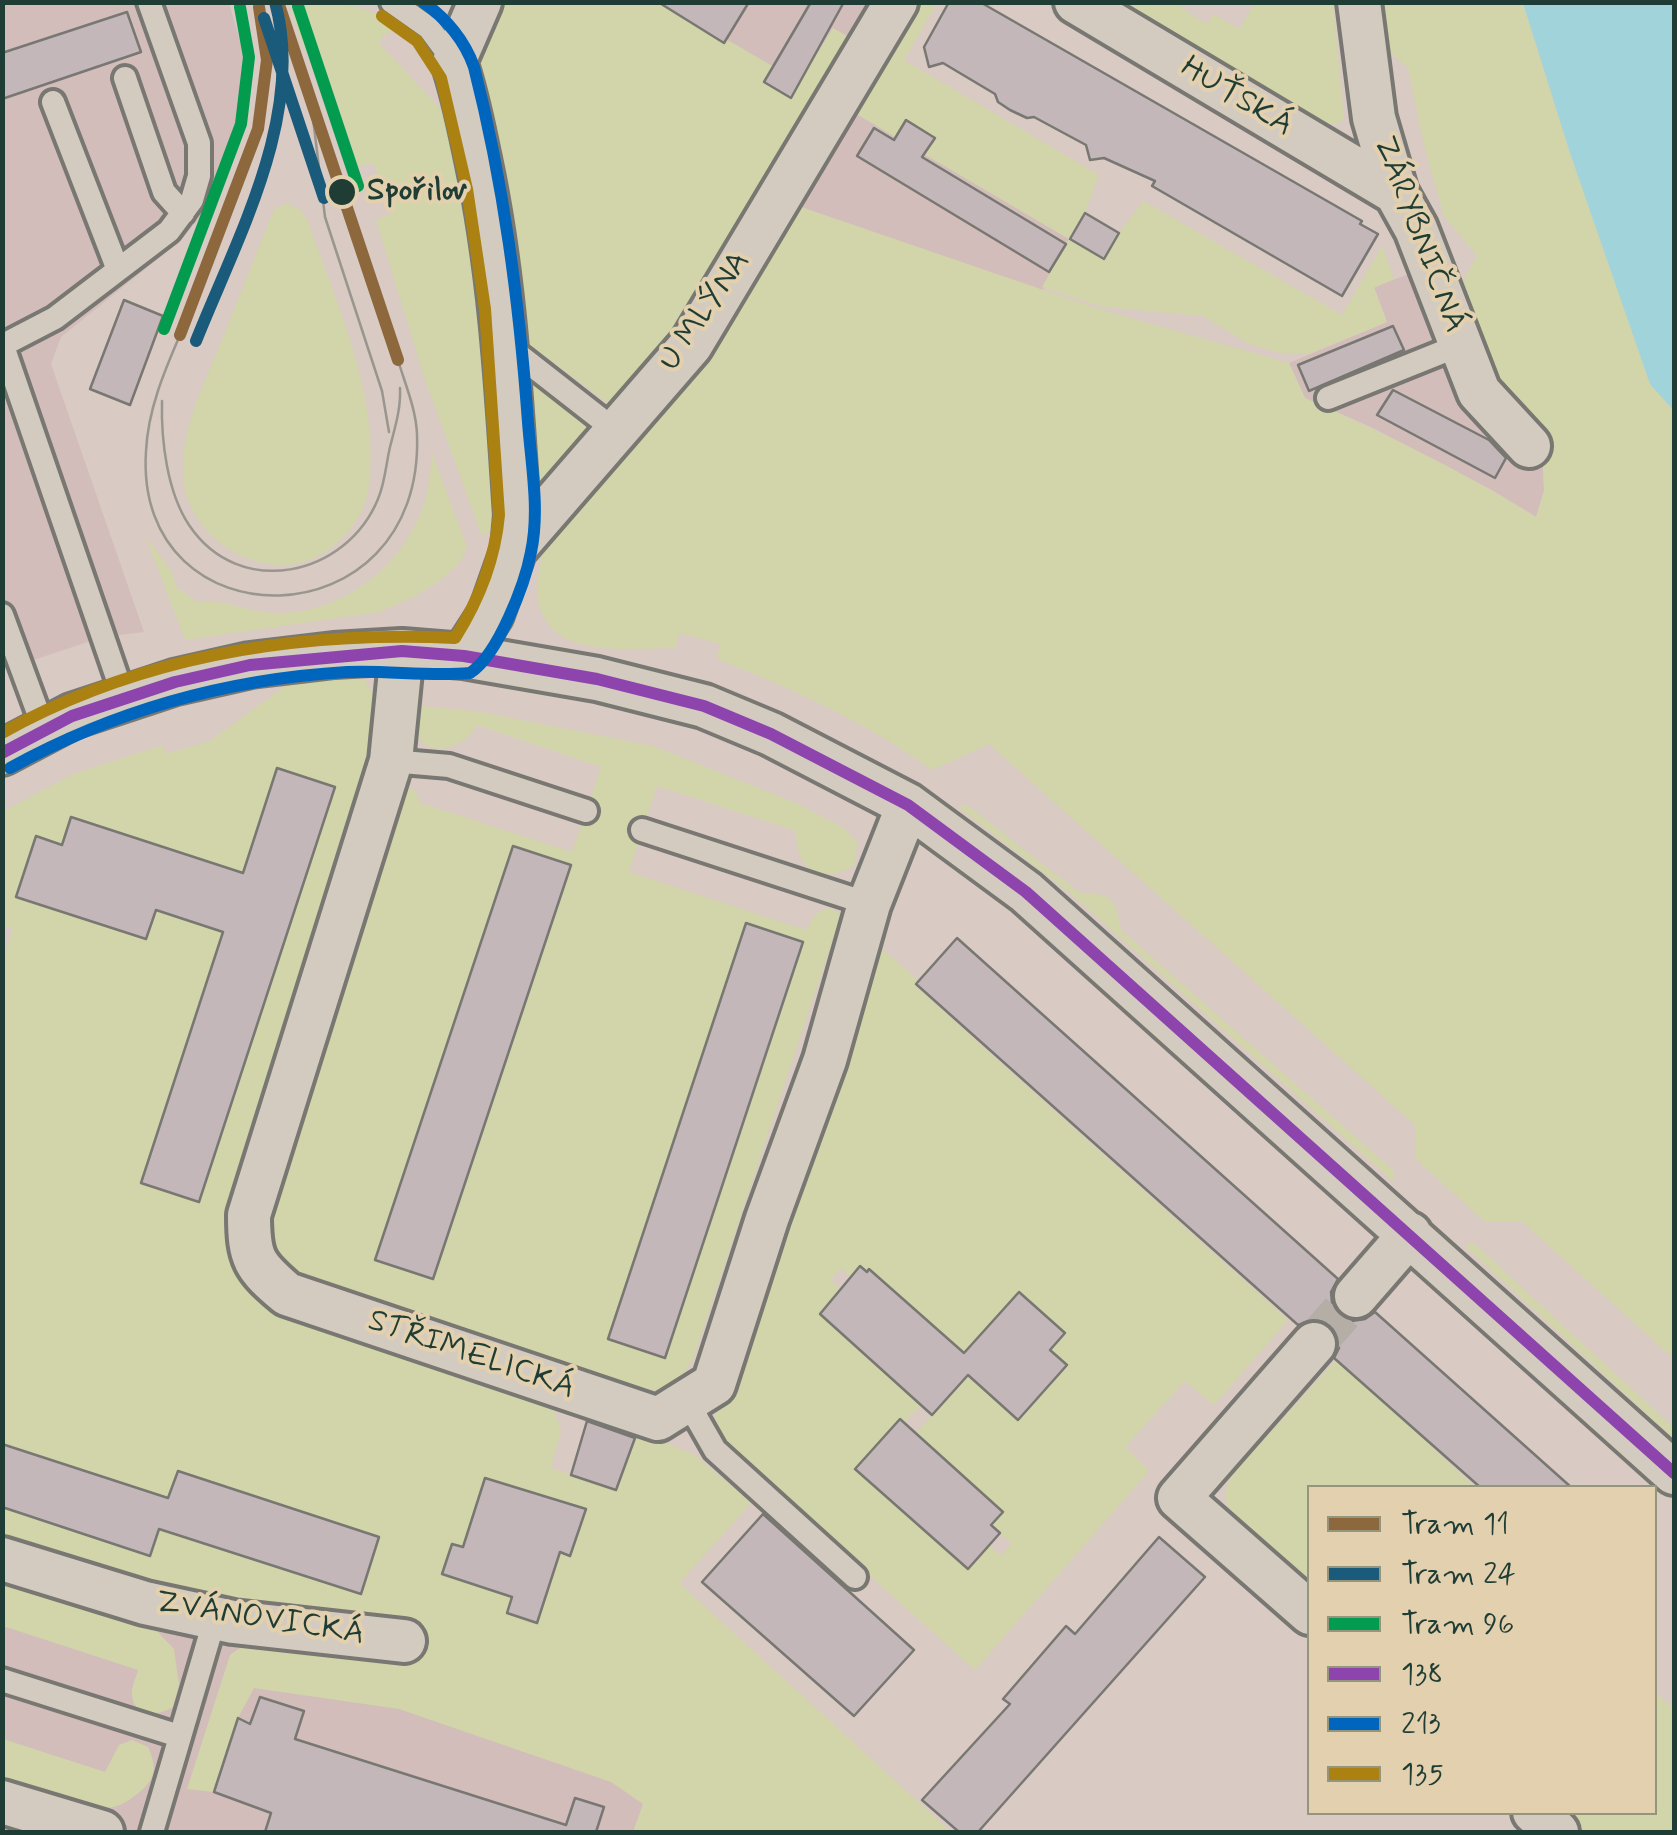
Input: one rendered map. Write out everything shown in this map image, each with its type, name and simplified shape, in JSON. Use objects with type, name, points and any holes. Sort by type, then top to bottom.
[{"type":"street","points":[[480,2],[454,62],[484,186],[506,346],[517,515],[514,549]]},
{"type":"street","name":"U MLÝNA","points":[[464,656],[492,614],[514,549],[691,345],[896,2]]},
{"type":"street","name":"HUŤSKÁ","points":[[1076,2],[1396,193]]},
{"type":"street","name":"ZÁRYBNIČNÁ","points":[[1359,2],[1374,118],[1396,193],[1416,229],[1478,392],[1529,446]]},
{"type":"street","points":[[2,753],[44,729],[174,682],[250,665],[402,651],[464,656],[597,679],[704,706],[771,734],[908,804],[1026,892],[1674,1472]]},
{"type":"street","name":"STŘIMELICKÁ","points":[[402,651],[391,761],[248,1214],[248,1244],[260,1272],[287,1294],[658,1419],[687,1401]]},
{"type":"street","points":[[687,1401],[714,1384],[767,1219],[825,1060],[869,904],[908,804]]},
{"type":"street","points":[[1356,1296],[1410,1234]]},
{"type":"street","points":[[1307,1611],[1179,1498],[1314,1344]]},
{"type":"street","name":"ZVÁNOVICKÁ","points":[[2,1559],[145,1603],[216,1618],[404,1641]]},
{"type":"street","points":[[2,1802],[102,1832]]},
{"type":"street","points":[[1537,1815],[1557,1832]]},
{"type":"lane","points":[[124,698],[3,344],[55,318],[169,232],[192,200],[199,176],[199,143],[149,2]]},
{"type":"lane","points":[[392,2],[429,28],[454,62]]},
{"type":"lane","points":[[125,78],[164,192],[183,213]]},
{"type":"lane","points":[[53,102],[118,270]]},
{"type":"lane","points":[[1328,398],[1460,345]]},
{"type":"lane","points":[[506,346],[616,431]]},
{"type":"lane","points":[[2,616],[44,729]]},
{"type":"lane","points":[[391,761],[449,766],[586,811]]},
{"type":"lane","points":[[642,830],[869,904]]},
{"type":"lane","points":[[687,1401],[715,1450],[855,1576]]},
{"type":"lane","points":[[152,1832],[216,1618]]},
{"type":"lane","points":[[2,1680],[180,1736]]},
{"type":"shaded area","points":[[677,2],[869,3],[849,37],[832,29],[791,98],[764,82],[724,43],[672,11]]},
{"type":"shaded area","points":[[2,3],[229,3],[245,58],[240,114],[206,210],[180,241],[61,337],[51,364],[144,632],[103,637],[3,670]]},
{"type":"shaded area","points":[[855,113],[1069,239],[1042,291],[801,207]]},
{"type":"shaded area","points":[[1417,271],[1542,448],[1544,491],[1536,517],[1371,427],[1305,398],[1289,363],[1387,322],[1374,287]]},
{"type":"shaded area","points":[[2,1545],[149,1592],[536,1659],[644,1804],[633,1832],[48,1832],[3,1818]]},
{"type":"green space","points":[[289,3],[357,7],[396,26],[378,42],[447,116],[472,236],[501,505],[493,528],[482,536],[425,380],[376,220],[391,214],[374,163],[358,166],[318,48],[304,49]]},
{"type":"green space","points":[[498,3],[677,3],[673,12],[723,43],[726,39],[774,67],[791,97],[833,28],[849,37],[675,332],[609,404],[530,345],[508,214],[474,73]]},
{"type":"green space","points":[[919,3],[937,3],[904,60],[1099,175],[1085,213],[1119,233],[1143,201],[1342,315],[1382,246],[1394,279],[1374,288],[1387,322],[1311,353],[1280,353],[1249,344],[1203,316],[1103,307],[1042,287],[1069,239],[924,154],[933,138],[897,138],[855,113]]},
{"type":"green space","points":[[1119,3],[1184,3],[1181,8],[1207,24],[1213,14],[1239,29],[1255,3],[1333,3],[1344,118],[1328,124]]},
{"type":"green space","points":[[1379,3],[1523,3],[1650,384],[1674,411],[1674,1359],[1521,1221],[1485,1222],[1416,1159],[1415,1125],[989,744],[932,770],[828,708],[717,659],[720,644],[680,633],[675,648],[611,648],[570,640],[554,630],[542,614],[537,592],[543,552],[538,547],[671,392],[709,358],[801,207],[1102,310],[1289,363],[1305,398],[1422,453],[1536,517],[1544,491],[1542,448],[1513,419],[1456,293],[1477,256],[1444,216],[1408,68],[1388,50]]},
{"type":"green space","points":[[287,203],[302,211],[308,221],[343,318],[362,384],[371,451],[366,500],[352,527],[317,557],[288,565],[250,559],[217,540],[193,511],[183,475],[189,424],[200,392],[271,217],[275,209]]},
{"type":"green space","points":[[532,380],[592,424],[539,484],[534,483]]},
{"type":"green space","points":[[432,453],[467,547],[443,578],[379,612],[185,640],[145,535],[172,572],[176,587],[197,602],[273,613],[320,607],[362,586],[396,555],[423,507]]},
{"type":"green space","points":[[362,676],[374,695],[375,749],[235,1266],[550,1400],[561,1430],[551,1468],[615,1490],[638,1432],[695,1455],[751,1503],[679,1583],[951,1832],[633,1832],[643,1804],[611,1782],[399,1709],[254,1688],[238,1718],[214,1792],[187,1789],[230,1655],[250,1641],[411,1658],[417,1620],[198,1595],[3,1535],[3,1507],[159,1529],[361,1594],[178,1472],[168,1498],[3,1444],[2,963],[13,929],[3,925],[2,812],[73,774],[163,745],[166,754],[210,741],[292,681]],"holes":[[[277,768],[335,788],[198,1202],[141,1182]],[[72,817],[200,859],[182,918],[156,910],[36,837],[62,845]],[[486,1478],[580,1527],[570,1556],[560,1552],[536,1622],[507,1613],[512,1597],[442,1574],[451,1544],[463,1547]]]},
{"type":"green space","points":[[413,705],[481,712],[653,746],[796,803],[844,828],[857,842],[855,865],[822,874],[800,856],[796,831],[657,786],[629,872],[806,930],[821,911],[830,908],[841,914],[693,1359],[683,1374],[663,1387],[638,1389],[296,1272],[289,1276],[262,1233],[402,786],[415,790],[420,803],[572,852],[601,767],[477,725],[456,745],[437,749],[421,741],[415,731]],"holes":[[[513,846],[570,866],[375,1259],[391,1212]],[[746,924],[803,943],[665,1358],[625,1289]]]},
{"type":"green space","points":[[967,805],[1080,893],[1100,894],[1111,900],[1121,930],[1394,1171],[1394,1182],[1070,893],[958,807]]},
{"type":"green space","points":[[875,948],[882,949],[919,981],[915,986],[1288,1320],[1214,1405],[1185,1381],[1125,1447],[1149,1471],[975,1670],[729,1450],[718,1434],[715,1415]],"holes":[[[860,1267],[966,1355],[1018,1292],[1065,1332],[1050,1350],[1067,1366],[1019,1419],[989,1351],[916,1433],[1002,1511],[991,1525],[1012,1544],[1001,1556],[989,1545],[967,1569],[856,1469],[922,1405],[821,1315],[842,1290],[830,1280],[841,1268],[858,1283],[855,1272]]]},
{"type":"green space","points":[[1468,1243],[1475,1244],[1674,1428],[1674,1439],[1466,1247]]},
{"type":"green space","points":[[1337,1359],[1473,1485],[1307,1485],[1307,1582],[1262,1544],[1230,1509],[1226,1491],[1236,1470]]},
{"type":"green space","points":[[6,1576],[153,1627],[174,1649],[179,1685],[173,1707],[154,1713],[137,1708],[132,1692],[138,1670],[3,1626]]},
{"type":"green space","points":[[1657,1694],[1674,1709],[1674,1832],[1587,1832],[1566,1815],[1657,1815]]},
{"type":"green space","points":[[3,1739],[105,1772],[119,1745],[132,1740],[148,1747],[153,1774],[143,1789],[117,1806],[78,1803],[3,1778]]},
{"type":"water","points":[[1523,3],[1674,3],[1674,411],[1650,384]]},
{"type":"building","points":[[658,2],[749,2],[724,43]]},
{"type":"building","points":[[811,2],[844,2],[791,98],[764,82]]},
{"type":"building","points":[[949,2],[980,2],[1362,221],[1360,224],[1378,234],[1342,296],[1152,186],[1155,181],[1104,158],[1090,160],[1086,145],[1034,117],[1010,110],[998,102],[995,94],[943,63],[929,67],[924,47]]},
{"type":"building","points":[[127,12],[141,52],[2,99],[2,53]]},
{"type":"building","points":[[906,120],[935,138],[922,157],[1066,244],[1049,272],[857,156],[874,128],[894,140]]},
{"type":"building","points":[[1085,213],[1119,233],[1104,259],[1070,239]]},
{"type":"building","points":[[124,300],[163,316],[130,405],[90,389]]},
{"type":"building","points":[[1393,326],[1404,350],[1309,391],[1298,365]]},
{"type":"building","points":[[1393,390],[1489,440],[1506,458],[1495,478],[1377,415]]},
{"type":"building","points":[[277,768],[335,787],[199,1202],[141,1183],[223,932],[156,910],[146,939],[16,897],[36,836],[62,845],[71,817],[243,873]]},
{"type":"building","points":[[513,846],[571,865],[433,1279],[375,1260]]},
{"type":"building","points":[[746,923],[803,942],[665,1358],[608,1339]]},
{"type":"building","points":[[957,938],[1338,1279],[1331,1292],[1339,1314],[1352,1321],[1375,1312],[1569,1485],[1478,1485],[1334,1358],[1339,1348],[1338,1337],[1331,1326],[1318,1319],[1298,1325],[916,984]]},
{"type":"building","points":[[860,1266],[867,1272],[869,1269],[964,1353],[1019,1292],[1065,1333],[1050,1350],[1067,1365],[1018,1420],[968,1375],[932,1415],[820,1314]]},
{"type":"building","points":[[900,1419],[1003,1512],[991,1525],[1000,1533],[968,1569],[855,1469]]},
{"type":"building","points":[[587,1421],[635,1438],[616,1490],[571,1475]]},
{"type":"building","points":[[2,1444],[168,1498],[178,1471],[379,1537],[361,1594],[159,1529],[150,1556],[2,1507]]},
{"type":"building","points":[[485,1478],[586,1509],[570,1556],[560,1552],[537,1623],[507,1613],[512,1597],[442,1574],[452,1544],[463,1547]]},
{"type":"building","points":[[763,1514],[914,1650],[854,1716],[702,1582]]},
{"type":"building","points":[[1159,1537],[1205,1577],[978,1832],[959,1832],[922,1800],[1010,1704],[1003,1699],[1066,1626],[1075,1634]]},
{"type":"building","points":[[260,1697],[304,1711],[295,1739],[566,1825],[575,1798],[604,1807],[596,1832],[265,1832],[271,1813],[214,1792],[238,1718],[250,1724]]},
{"type":"tunnel","points":[[1314,1344],[1356,1296]]},
{"type":"tram line","name":"24","points":[[196,341],[247,218],[274,131],[282,88],[282,44],[275,2]]},
{"type":"tram line","name":"11","points":[[278,2],[398,360]]},
{"type":"tram line","name":"96","points":[[298,6],[358,186]]},
{"type":"tram line","name":"96","points":[[164,329],[241,124],[249,57],[240,7]]},
{"type":"tram line","name":"11","points":[[180,335],[258,129],[267,60],[259,7]]},
{"type":"tram line","name":"24","points":[[264,18],[324,198]]},
{"type":"tram line","points":[[311,102],[325,217],[382,391],[389,432]]},
{"type":"tram line","points":[[180,335],[158,392],[147,436],[154,515],[184,561],[228,588],[280,596],[331,584],[376,554],[407,504],[417,434],[398,360]]},
{"type":"tram line","points":[[162,401],[167,465],[175,497],[189,525],[210,549],[235,564],[262,570],[290,569],[317,561],[342,547],[363,526],[382,487],[399,411],[400,388]]},
{"type":"transit line","name":"213","points":[[10,768],[131,714],[215,690],[347,672],[470,673],[500,635],[528,566],[535,520],[515,288],[494,155],[474,67],[454,31],[423,2]]},
{"type":"transit line","name":"135","points":[[2,733],[109,684],[221,654],[337,639],[455,638],[471,609],[490,564],[499,515],[485,309],[467,189],[441,78],[417,41],[382,16]]},
{"type":"transit line","name":"138","points":[[2,753],[72,716],[175,682],[250,665],[402,651],[464,656],[597,679],[704,706],[771,734],[908,805],[1026,892],[1674,1473]]},
{"type":"place","name":"Spořilov","points":[[342,192]]}]
